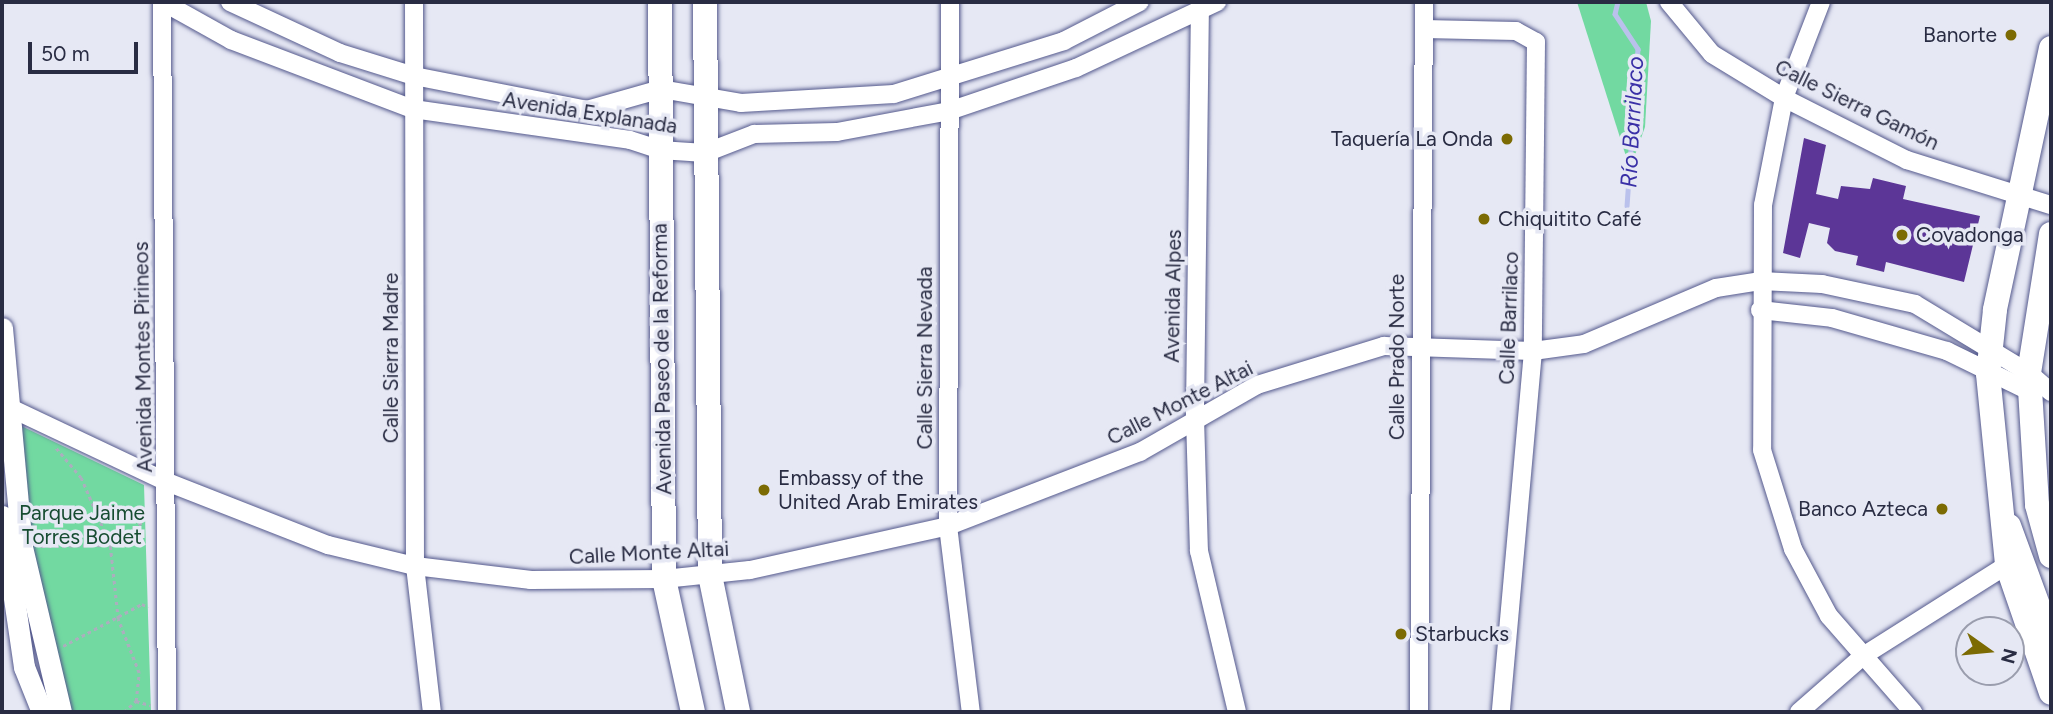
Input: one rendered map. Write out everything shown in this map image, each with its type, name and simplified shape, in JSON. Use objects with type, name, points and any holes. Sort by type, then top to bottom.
[{"type":"main road","name":"Avenida Paseo de la Reforma","points":[[660,2],[664,579],[693,712]]},
{"type":"main road","points":[[705,2],[710,575],[738,712]]},
{"type":"main road","points":[[2051,48],[1988,347],[1988,374],[2007,565],[2051,693]]},
{"type":"main road","points":[[2051,234],[2035,391],[2037,505],[2051,556]]},
{"type":"main road","points":[[2035,391],[2051,488]]},
{"type":"main road","points":[[2002,512],[2051,640]]},
{"type":"street","name":"Avenida Explanada","points":[[163,2],[231,40],[413,109],[630,140],[660,150],[705,153],[754,134],[837,132],[948,111],[1076,68],[1200,6],[1217,2]]},
{"type":"street","name":"Avenida Montes Pirineos","points":[[159,709],[167,482],[163,2]]},
{"type":"street","name":"Avenida Explanada","points":[[230,2],[340,53],[414,76],[587,110],[661,89],[741,103],[831,102],[949,81],[1064,41],[1140,2]]},
{"type":"street","name":"Calle Sierra Madre","points":[[414,2],[415,566],[432,712]]},
{"type":"street","name":"Calle Sierra Nevada","points":[[950,2],[947,526],[971,712]]},
{"type":"street","name":"Calle Prado Norte","points":[[1419,712],[1424,2]]},
{"type":"street","name":"Calle Sierra Gamón","points":[[1669,2],[1712,54],[1784,98],[1907,160],[2018,198],[2051,205]]},
{"type":"street","points":[[1821,2],[1784,98],[1763,205],[1760,310],[1762,450],[1793,549],[1829,616],[1913,712]]},
{"type":"street","name":"Avenida Alpes","points":[[1200,6],[1195,418],[1199,551],[1237,712]]},
{"type":"street","name":"Calle Barrilaco","points":[[1424,29],[1516,31],[1536,42],[1533,351],[1501,712]]},
{"type":"street","name":"Calle Monte Altai","points":[[5,405],[55,426],[167,482],[328,545],[415,566],[531,580],[664,579],[710,575],[947,526],[1140,452],[1195,418],[1257,385],[1384,346],[1533,351],[1584,344],[1716,288],[1761,281],[1822,284],[1914,304],[1988,347],[2035,391]]},
{"type":"street","points":[[1760,310],[1832,318],[1947,351],[1988,374],[2035,391]]},
{"type":"street","points":[[2,328],[5,405],[22,547],[44,655],[61,712]]},
{"type":"street","points":[[2,516],[24,667],[42,712]]},
{"type":"street","points":[[1799,712],[1863,656],[2007,565]]},
{"type":"path","points":[[55,426],[55,451],[81,478],[110,545],[118,619],[139,673],[136,701],[124,712]]},
{"type":"path","points":[[22,547],[110,545],[144,521]]},
{"type":"path","points":[[44,655],[118,619],[142,604],[148,607]]},
{"type":"path","points":[[136,701],[159,709]]},
{"type":"green space","points":[[1577,2],[1646,2],[1651,21],[1645,127],[1630,169]]},
{"type":"green space","name":"Parque Jaime Torres Bodet","points":[[11,421],[144,485],[151,712],[71,712],[36,623]]},
{"type":"building","name":"Covadonga","points":[[1804,138],[1826,145],[1816,194],[1838,199],[1841,186],[1870,189],[1873,178],[1906,186],[1903,199],[1980,216],[1964,282],[1886,262],[1884,272],[1856,265],[1858,256],[1835,251],[1827,243],[1830,228],[1809,223],[1800,258],[1783,253]]},
{"type":"waterway","name":"Río Barrilaco","points":[[1618,2],[1615,14],[1638,49],[1627,206]]},
{"type":"place","name":"Banorte","points":[[2011,35]]},
{"type":"place","name":"Taquería La Onda","points":[[1507,139]]},
{"type":"place","name":"Chiquitito Café","points":[[1484,219]]},
{"type":"place","name":"Covadonga","points":[[1902,235]]},
{"type":"place","name":"Embassy of the United Arab Emirates","points":[[764,490]]},
{"type":"place","name":"Banco Azteca","points":[[1942,509]]},
{"type":"place","name":"Starbucks","points":[[1401,634]]}]
